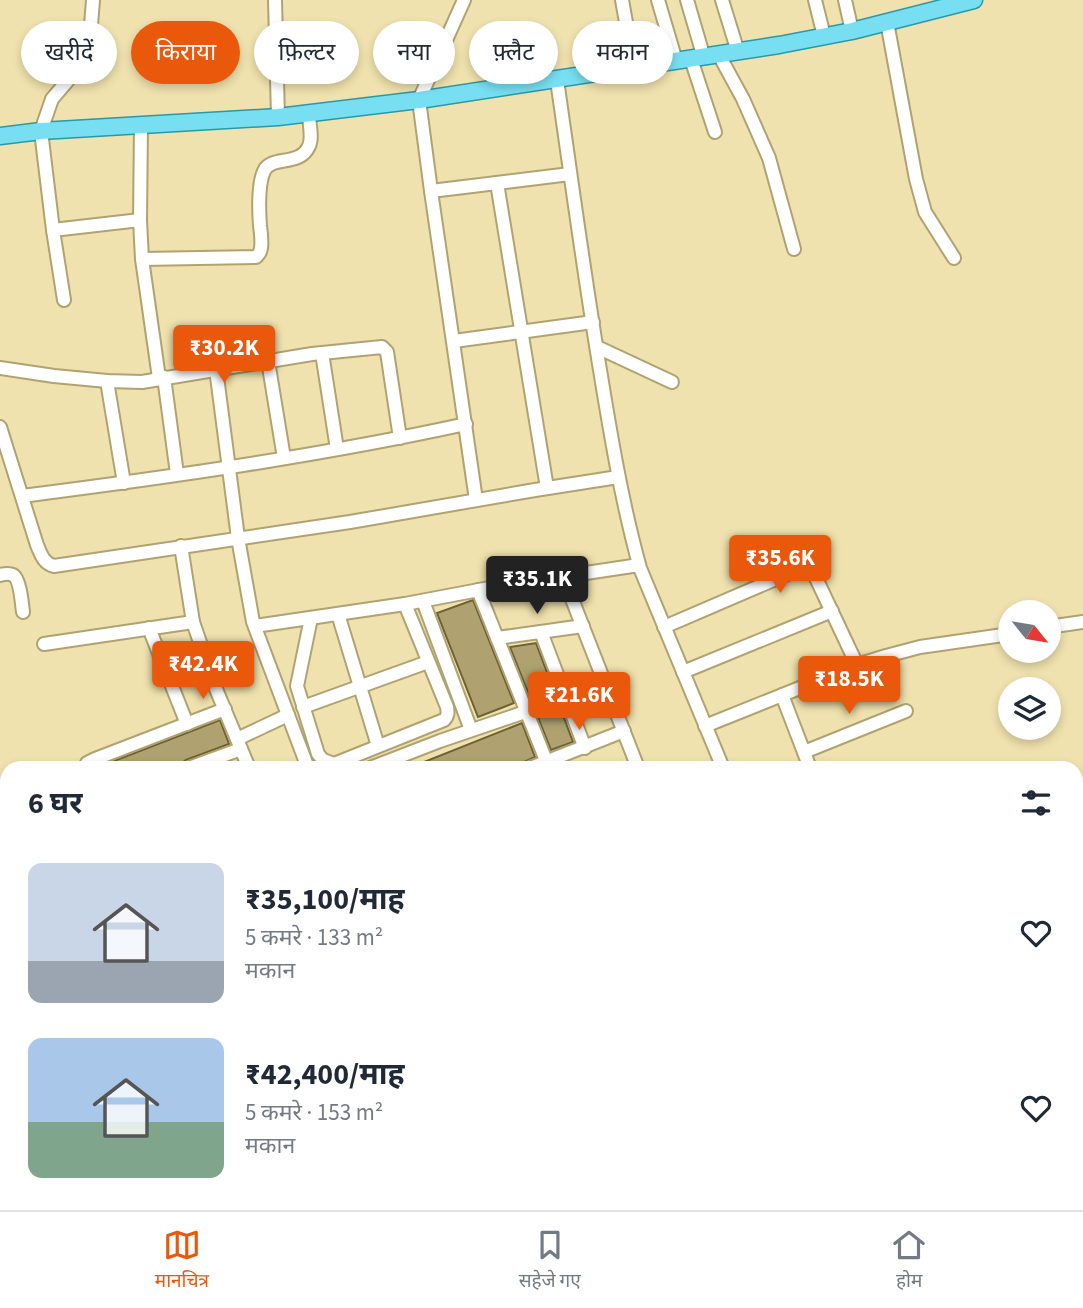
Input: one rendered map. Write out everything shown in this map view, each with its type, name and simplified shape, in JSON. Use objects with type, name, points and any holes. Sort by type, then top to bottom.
[{"type":"main road","points":[[673,61],[852,31],[974,0]]},
{"type":"main road","points":[[0,136],[309,114],[529,84]]},
{"type":"street","points":[[64,300],[41,131],[52,99],[75,72],[85,55],[90,38],[93,0]]},
{"type":"street","points":[[275,0],[278,117]]},
{"type":"street","points":[[464,0],[419,100],[476,500]]},
{"type":"street","points":[[622,0],[626,21]]},
{"type":"street","points":[[658,0],[697,58],[743,99],[769,158],[794,249]]},
{"type":"street","points":[[687,0],[697,58],[715,132]]},
{"type":"street","points":[[722,0],[738,52]]},
{"type":"street","points":[[815,0],[824,36]]},
{"type":"street","points":[[845,0],[852,31]]},
{"type":"street","points":[[887,22],[922,204],[930,222],[954,258]]},
{"type":"street","points":[[558,84],[618,477],[639,565],[720,761]]},
{"type":"street","points":[[142,259],[256,257],[262,247],[260,217],[265,168],[271,163],[290,161],[308,149],[309,114]]},
{"type":"street","points":[[141,125],[142,259],[177,474]]},
{"type":"street","points":[[431,191],[570,174]]},
{"type":"street","points":[[497,183],[547,488]]},
{"type":"street","points":[[53,230],[140,220]]},
{"type":"street","points":[[454,341],[593,322]]},
{"type":"street","points":[[0,368],[54,376],[142,382],[378,346],[385,348],[387,352],[400,438]]},
{"type":"street","points":[[597,347],[672,382]]},
{"type":"street","points":[[322,353],[337,449]]},
{"type":"street","points":[[268,361],[284,458]]},
{"type":"street","points":[[216,369],[238,538],[255,626],[305,761]]},
{"type":"street","points":[[107,381],[124,483]]},
{"type":"street","points":[[22,496],[284,458],[466,424]]},
{"type":"street","points":[[0,427],[37,545],[43,559],[54,566],[350,522],[618,477]]},
{"type":"street","points":[[181,546],[193,622],[246,761]]},
{"type":"street","points":[[255,626],[639,565]]},
{"type":"street","points":[[664,626],[804,567],[812,570],[857,665]]},
{"type":"street","points":[[0,575],[8,573],[17,579],[23,612]]},
{"type":"street","points":[[563,576],[635,761]]},
{"type":"street","points":[[478,590],[545,761]]},
{"type":"street","points":[[423,601],[471,730]]},
{"type":"street","points":[[341,761],[447,717],[447,707],[405,604]]},
{"type":"street","points":[[683,672],[832,611]]},
{"type":"street","points":[[338,614],[378,746]]},
{"type":"street","points":[[311,618],[297,686],[318,754],[325,761]]},
{"type":"street","points":[[44,645],[193,622]]},
{"type":"street","points":[[1061,625],[1083,622]]},
{"type":"street","points":[[497,638],[583,626]]},
{"type":"street","points":[[149,628],[187,724]]},
{"type":"street","points":[[541,632],[585,748]]},
{"type":"street","points":[[705,726],[857,665],[920,647],[998,636]]},
{"type":"street","points":[[303,707],[428,662]]},
{"type":"street","points":[[782,695],[807,761]]},
{"type":"street","points":[[91,761],[225,709]]},
{"type":"street","points":[[804,752],[906,711]]},
{"type":"street","points":[[390,761],[525,712]]},
{"type":"street","points":[[204,761],[288,715]]},
{"type":"street","points":[[556,761],[624,732]]},
{"type":"building","points":[[473,600],[514,703],[478,717],[437,613]]},
{"type":"building","points":[[536,643],[573,742],[551,750],[510,647]]},
{"type":"building","points":[[220,720],[229,744],[185,761],[114,761]]},
{"type":"building","points":[[522,723],[535,757],[526,761],[427,761]]}]
